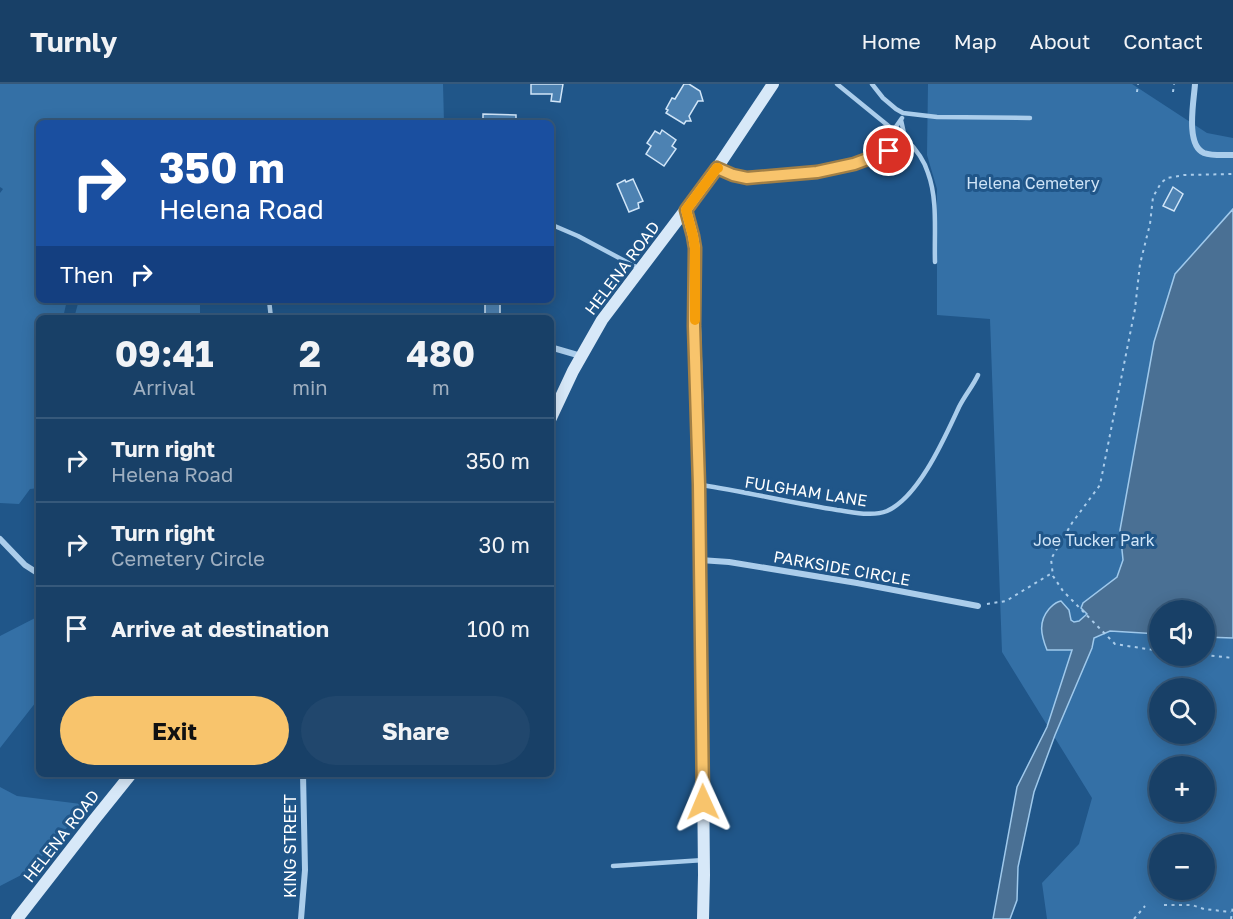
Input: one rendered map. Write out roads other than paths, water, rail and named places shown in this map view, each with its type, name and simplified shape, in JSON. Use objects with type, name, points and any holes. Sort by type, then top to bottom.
[{"type":"street","points":[[1195,84],[1192,126],[1196,144],[1203,152],[1209,154],[1233,155]]},
{"type":"street","name":"HELENA ROAD","points":[[554,412],[581,356],[602,320],[717,168],[772,85]]},
{"type":"street","points":[[686,210],[695,248],[694,326],[699,485],[703,919]]},
{"type":"street","points":[[554,348],[581,356]]},
{"type":"street","points":[[0,538],[25,565],[36,572]]},
{"type":"street","name":"PARKSIDE CIRCLE","points":[[700,560],[729,562],[978,606]]},
{"type":"street","name":"HELENA ROAD","points":[[17,919],[129,777]]},
{"type":"street","name":"KING STREET","points":[[301,919],[305,870],[303,777]]},
{"type":"lane","points":[[837,84],[891,128],[895,128],[903,113]]},
{"type":"lane","points":[[872,84],[883,98],[903,113],[937,117],[1030,118]]},
{"type":"lane","points":[[901,120],[905,138],[925,164],[932,185],[935,261]]},
{"type":"lane","points":[[717,168],[747,178],[825,171],[854,164],[889,151],[905,138]]},
{"type":"lane","points":[[554,226],[627,261],[640,270]]},
{"type":"lane","name":"FULGHAM LANE","points":[[699,485],[851,512],[876,514],[887,511],[905,498],[933,459],[978,375]]},
{"type":"lane","points":[[612,866],[704,860]]},
{"type":"park label","name":"Helena Cemetery","points":[[1033,183]]},
{"type":"park label","name":"Joe Tucker Park","points":[[1094,540]]}]
